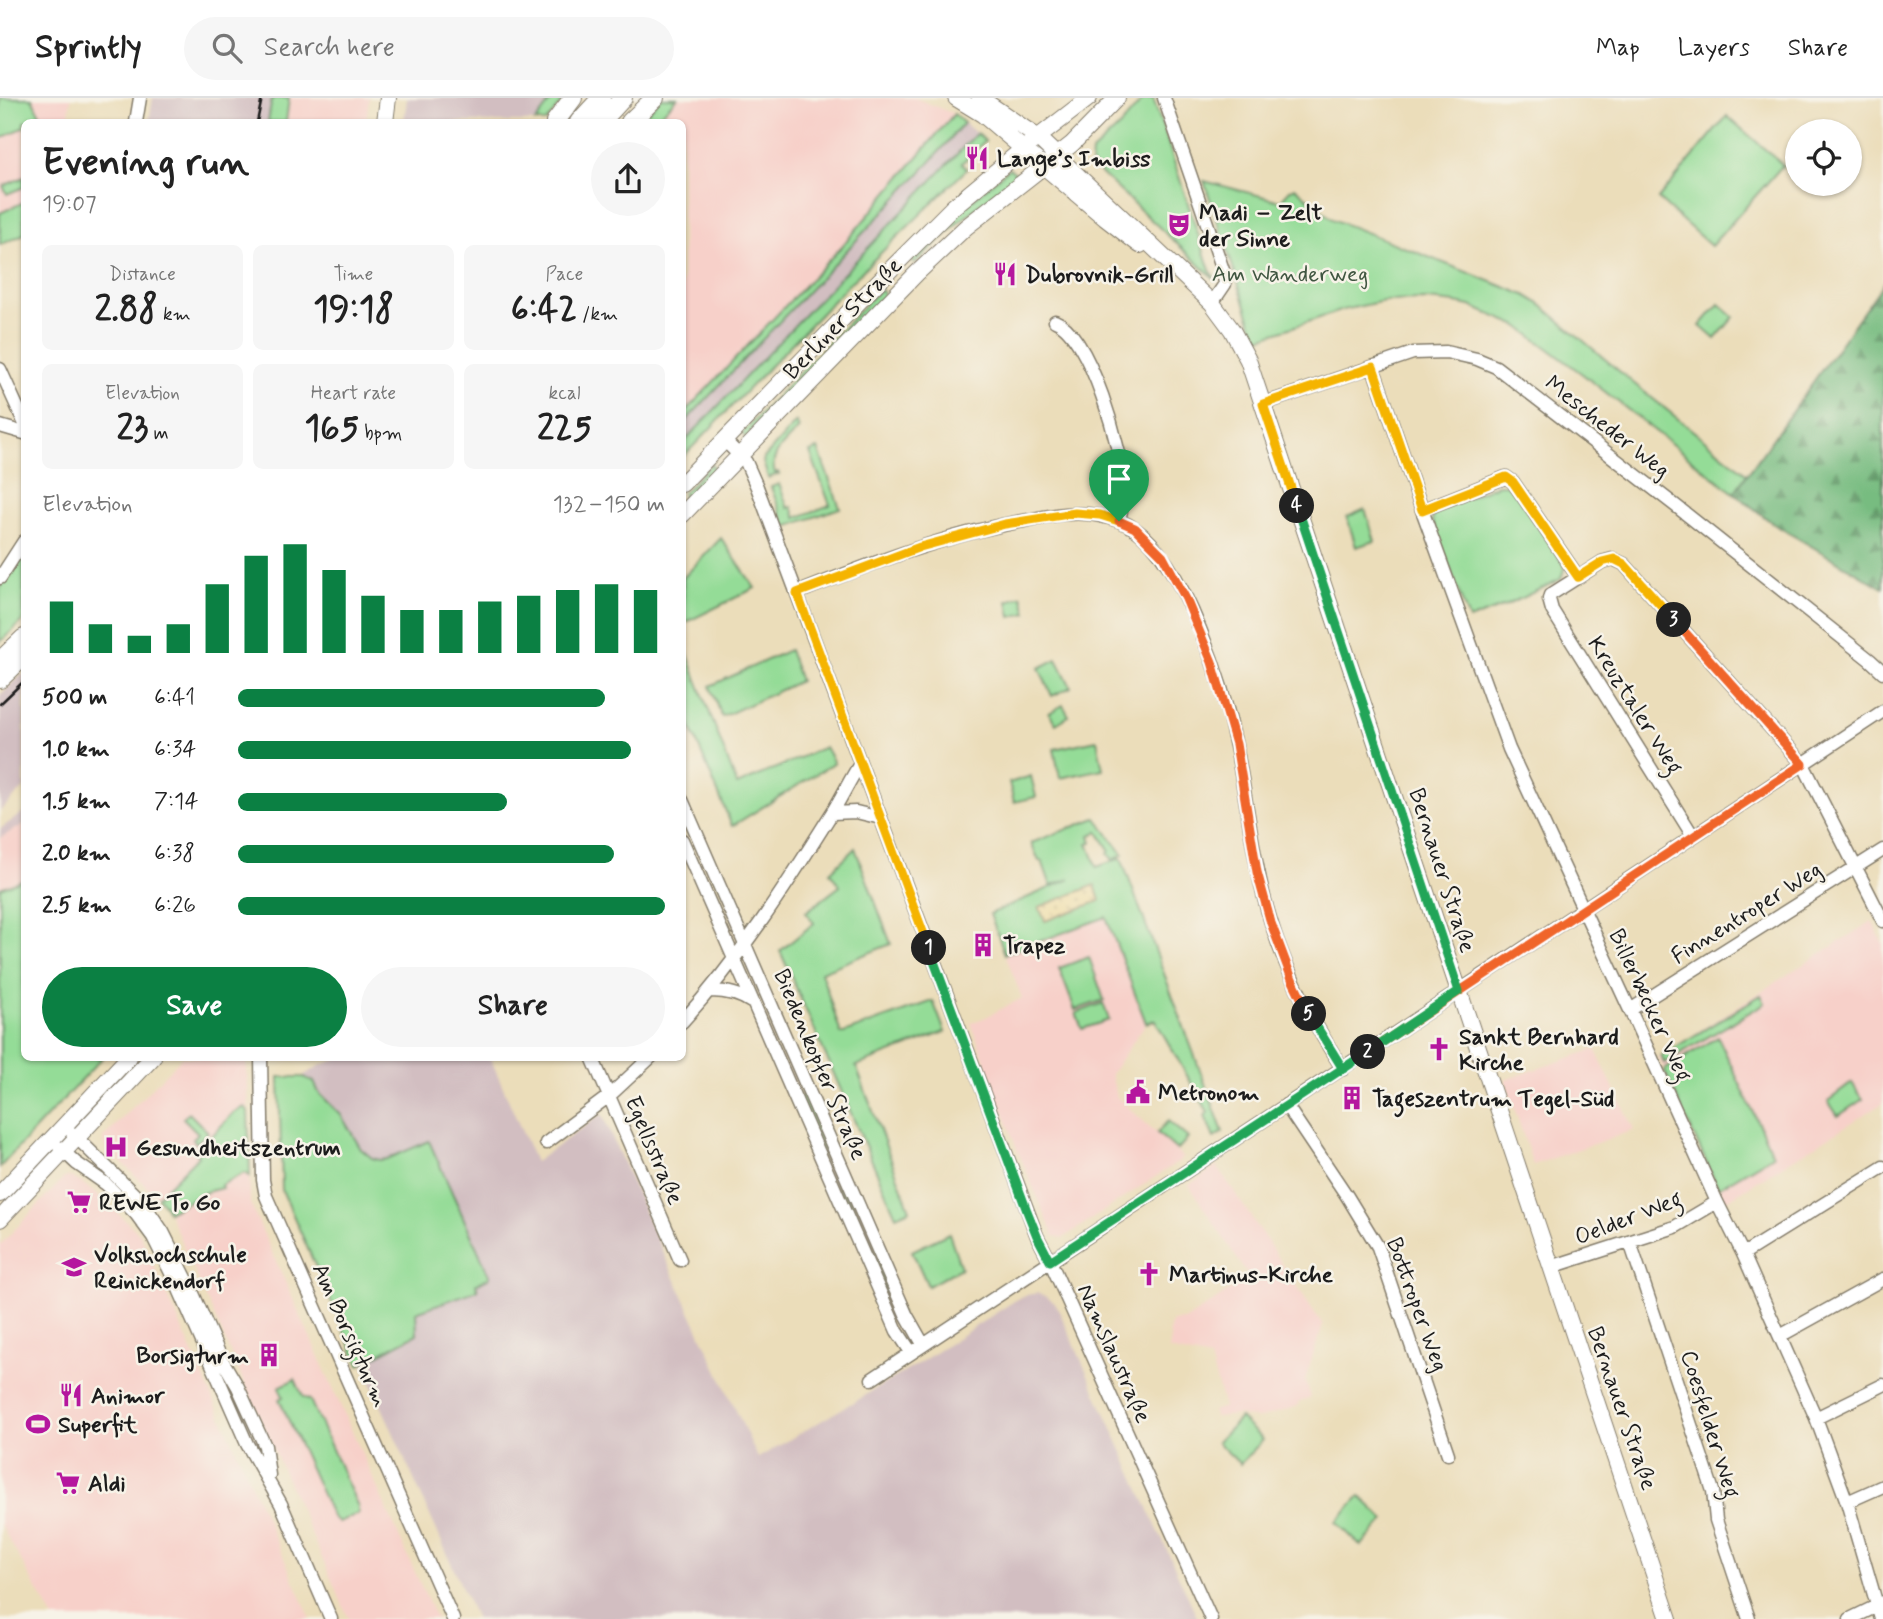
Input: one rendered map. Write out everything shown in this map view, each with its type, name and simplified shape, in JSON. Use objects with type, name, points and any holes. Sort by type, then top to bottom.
[{"type":"highway","points":[[557,119],[573,98]]},
{"type":"highway","points":[[582,119],[601,98]]},
{"type":"highway","points":[[604,119],[623,98]]},
{"type":"highway","points":[[633,119],[655,98]]},
{"type":"highway","points":[[0,661],[21,641]]},
{"type":"highway","points":[[0,679],[21,659]]},
{"type":"main road","points":[[385,119],[388,98]]},
{"type":"main road","name":"Bernauer Straße","points":[[956,98],[982,114],[1105,218],[1210,301]]},
{"type":"main road","name":"Bernauer Straße","points":[[980,98],[1037,137],[1058,155],[1210,301],[1228,323],[1252,370],[1669,1619]]},
{"type":"main road","name":"Berliner Straße","points":[[686,480],[953,207],[1089,98]]},
{"type":"main road","name":"Berliner Straße","points":[[686,510],[917,273],[966,227],[1072,144],[1117,98]]},
{"type":"main road","points":[[0,1194],[125,1061]]},
{"type":"main road","points":[[5,1213],[149,1061]]},
{"type":"main road","points":[[5,1213],[12,1197],[34,1171],[28,1164]]},
{"type":"street","points":[[136,119],[140,98]]},
{"type":"street","points":[[1164,98],[1223,270],[1225,284],[1210,301]]},
{"type":"street","points":[[1055,321],[1065,326],[1077,343],[1095,377],[1109,417],[1124,487],[1119,521]]},
{"type":"street","name":"Mescheder Weg","points":[[1263,404],[1413,353],[1446,352],[1477,359],[1496,367],[1860,651],[1883,672]]},
{"type":"street","name":"Billerbecker Weg","points":[[1373,367],[1509,748],[1816,1418],[1880,1604],[1881,1619]]},
{"type":"street","points":[[0,369],[21,415]]},
{"type":"street","points":[[0,426],[21,432]]},
{"type":"street","name":"Namslaustraße","points":[[724,440],[750,470],[1037,1236],[1211,1619]]},
{"type":"street","points":[[1422,510],[1506,477],[1513,482],[1578,577],[1602,562],[1614,559],[1624,564],[1803,764],[1883,921]]},
{"type":"street","points":[[797,593],[920,547],[1005,524],[1075,513],[1100,515],[1135,528],[1163,556],[1186,599],[1208,650],[1236,744],[1257,872],[1271,923],[1292,979],[1308,1012],[1343,1069]]},
{"type":"street","points":[[0,578],[21,546]]},
{"type":"street","points":[[0,552],[13,559]]},
{"type":"street","name":"Kreuztaler Weg","points":[[1578,577],[1550,595],[1552,610],[1693,836]]},
{"type":"street","points":[[872,1379],[1883,711]]},
{"type":"street","points":[[686,1019],[746,945],[832,813],[860,764]]},
{"type":"street","name":"Biedenkopfer Straße","points":[[686,809],[901,1302],[923,1345]]},
{"type":"street","points":[[832,813],[856,812],[881,818]]},
{"type":"street","name":"Biedenkopfer Straße","points":[[686,849],[897,1331],[911,1352]]},
{"type":"street","name":"Finnentroper Weg","points":[[1630,1010],[1883,850]]},
{"type":"street","points":[[711,991],[742,996],[754,1004],[769,998]]},
{"type":"street","name":"Am Borsigturm","points":[[261,1061],[263,1180],[266,1196],[453,1619]]},
{"type":"street","name":"Egellsstraße","points":[[594,1061],[680,1260]]},
{"type":"street","points":[[546,1143],[609,1096],[647,1061]]},
{"type":"street","name":"Bottroper Weg","points":[[1286,1105],[1378,1247],[1448,1454]]},
{"type":"street","points":[[65,1125],[143,1203],[163,1232],[265,1446],[270,1482]]},
{"type":"street","points":[[51,1139],[76,1163],[99,1178],[116,1194],[136,1214],[153,1237],[247,1444],[281,1504],[331,1619]]},
{"type":"street","points":[[1743,1254],[1883,1167]]},
{"type":"street","name":"Oelder Weg","points":[[1551,1267],[1675,1227],[1717,1202]]},
{"type":"street","name":"Coesfelder Weg","points":[[1630,1242],[1713,1491],[1716,1520],[1749,1619]]},
{"type":"street","points":[[1780,1336],[1883,1279]]},
{"type":"street","points":[[1816,1418],[1883,1385]]},
{"type":"street","points":[[1847,1502],[1883,1486]]},
{"type":"street","points":[[1850,1619],[1880,1604]]},
{"type":"shaded area","points":[[0,98],[71,98],[68,119],[21,119],[21,203],[0,213]]},
{"type":"shaded area","points":[[153,98],[289,98],[286,119],[150,119]]},
{"type":"shaded area","points":[[289,98],[369,98],[366,119],[286,119]]},
{"type":"shaded area","points":[[407,98],[553,98],[537,119],[404,119]]},
{"type":"shaded area","points":[[677,98],[915,98],[954,114],[843,245],[686,411],[686,119],[657,119]]},
{"type":"shaded area","points":[[954,114],[985,141],[962,163],[967,169],[851,282],[686,454],[686,411],[843,245]]},
{"type":"shaded area","points":[[21,676],[21,791],[0,811],[0,695]]},
{"type":"shaded area","points":[[21,814],[21,826],[0,838],[0,829]]},
{"type":"shaded area","points":[[21,826],[21,880],[0,888],[0,838]]},
{"type":"shaded area","points":[[1106,917],[1146,1023],[1111,1074],[1117,1097],[1184,1158],[1063,1238],[1054,1236],[1018,1152],[971,1023],[1022,998],[1005,954]]},
{"type":"shaded area","points":[[1872,921],[1883,943],[1883,1103],[1724,1202],[1718,1188],[1773,1155],[1731,1065],[1678,1099],[1658,1057]]},
{"type":"shaded area","points":[[1595,1049],[1634,1130],[1533,1165],[1505,1080]]},
{"type":"shaded area","points":[[178,1061],[246,1061],[250,1203],[436,1619],[349,1619],[165,1205],[106,1147],[103,1138]]},
{"type":"shaded area","points":[[332,1061],[492,1061],[535,1162],[602,1114],[758,1458],[913,1367],[1022,1296],[1037,1293],[1047,1297],[1056,1304],[1198,1619],[476,1619],[289,1198],[287,1077],[301,1077]]},
{"type":"shaded area","points":[[1217,1166],[1323,1325],[1305,1380],[1311,1397],[1298,1403],[1298,1406],[1258,1419],[1238,1415],[1215,1417],[1212,1411],[1224,1407],[1210,1359],[1169,1350],[1172,1321],[1186,1320],[1249,1277],[1189,1185]]},
{"type":"shaded area","points":[[70,1177],[103,1199],[140,1234],[311,1619],[54,1619],[0,1524],[0,1245],[64,1178]]},
{"type":"green space","points":[[0,98],[32,98],[42,119],[21,119],[21,128],[0,139]]},
{"type":"green space","points":[[272,98],[289,98],[286,119],[268,119]]},
{"type":"green space","points":[[553,98],[565,98],[548,119],[537,119]]},
{"type":"green space","points":[[661,98],[677,98],[657,119],[641,119]]},
{"type":"green space","points":[[1144,98],[1153,98],[1210,270],[1216,280],[1091,164],[1092,152],[1121,125]]},
{"type":"green space","points":[[954,114],[964,123],[686,421],[686,411],[843,245]]},
{"type":"green space","points":[[1727,116],[1783,165],[1711,246],[1658,199]]},
{"type":"green space","points":[[977,133],[985,141],[962,163],[967,169],[851,282],[686,454],[686,440]]},
{"type":"green space","points":[[1009,168],[1018,175],[959,222],[915,263],[912,262],[911,259]]},
{"type":"green space","points":[[21,178],[21,188],[7,194],[3,186]]},
{"type":"green space","name":"Am Wanderweg","points":[[1204,181],[1280,201],[1295,187],[1332,219],[1525,295],[1540,304],[1747,474],[1734,493],[1518,326],[1470,306],[1427,300],[1384,301],[1343,310],[1257,339]]},
{"type":"green space","points":[[21,203],[21,235],[0,245],[0,213]]},
{"type":"green space","points":[[1883,284],[1883,588],[1775,525],[1734,493]]},
{"type":"green space","points":[[879,290],[883,291],[884,295],[746,438],[742,433]]},
{"type":"green space","points":[[1719,304],[1734,317],[1715,339],[1700,326]]},
{"type":"green space","points":[[796,422],[799,428],[776,454],[774,460],[775,473],[779,474],[768,478],[764,458]]},
{"type":"green space","points":[[818,449],[840,508],[786,527],[771,487],[779,484],[788,508],[792,507],[796,518],[830,505],[810,452]]},
{"type":"green space","points":[[711,464],[716,469],[686,501],[686,490]]},
{"type":"green space","points":[[1497,485],[1506,485],[1514,490],[1565,566],[1561,579],[1469,620],[1432,520],[1436,511]]},
{"type":"green space","points":[[1365,509],[1375,541],[1356,547],[1347,517]]},
{"type":"green space","points":[[721,538],[755,588],[686,622],[686,575]]},
{"type":"green space","points":[[21,554],[21,623],[0,642],[0,586]]},
{"type":"green space","points":[[1022,596],[1027,613],[1011,617],[1008,601]]},
{"type":"green space","points":[[789,650],[800,681],[722,717],[710,686]]},
{"type":"green space","points":[[686,651],[737,785],[825,747],[834,763],[732,826],[686,716]]},
{"type":"green space","points":[[1057,659],[1071,687],[1052,696],[1039,668]]},
{"type":"green space","points":[[1063,705],[1069,716],[1056,724],[1049,713]]},
{"type":"green space","points":[[1097,740],[1103,769],[1060,778],[1054,749]]},
{"type":"green space","points":[[1031,776],[1036,797],[1014,802],[1009,783]]},
{"type":"green space","points":[[1096,818],[1123,854],[1113,860],[1098,832],[1090,835],[1092,842],[1088,843],[1097,867],[1121,858],[1223,1132],[1214,1138],[1205,1116],[1208,1112],[1155,1020],[1146,1023],[1106,917],[1005,954],[990,914],[1070,879],[1051,886],[1042,861],[1039,861],[1031,843]]},
{"type":"green space","points":[[855,848],[891,944],[821,972],[841,1034],[933,1001],[945,1032],[856,1066],[910,1210],[896,1216],[780,951],[814,923],[806,912],[840,886],[830,872]]},
{"type":"green space","points":[[21,880],[21,1061],[99,1061],[0,1167],[0,888]]},
{"type":"green space","points":[[1089,957],[1104,1000],[1075,1010],[1059,968]]},
{"type":"green space","points":[[1761,995],[1765,1003],[1664,1063],[1661,1056]]},
{"type":"green space","points":[[1103,1003],[1109,1020],[1082,1029],[1076,1013]]},
{"type":"green space","points":[[1718,1037],[1773,1155],[1718,1188],[1664,1070]]},
{"type":"green space","points":[[279,1077],[304,1077],[314,1082],[319,1093],[341,1115],[361,1149],[372,1158],[387,1159],[429,1141],[490,1277],[476,1284],[478,1290],[416,1312],[417,1334],[359,1365],[282,1190]]},
{"type":"green space","points":[[1852,1083],[1863,1099],[1838,1116],[1828,1101]]},
{"type":"green space","points":[[806,1094],[901,1314],[896,1318],[798,1098]]},
{"type":"green space","points":[[245,1107],[248,1111],[250,1176],[244,1173],[221,1185],[222,1188],[206,1192],[168,1212],[157,1197],[198,1156],[196,1153],[234,1112]]},
{"type":"green space","points":[[189,1113],[208,1132],[196,1143],[193,1139],[198,1133],[183,1118]]},
{"type":"green space","points":[[1168,1121],[1188,1138],[1177,1150],[1157,1133]]},
{"type":"green space","points":[[949,1233],[961,1268],[928,1286],[912,1251]]},
{"type":"green space","points":[[295,1379],[303,1397],[310,1400],[358,1507],[358,1514],[338,1522],[332,1517],[279,1399],[283,1397],[279,1387]]},
{"type":"green space","points":[[1240,1418],[1263,1440],[1240,1464],[1217,1442]]},
{"type":"green space","points":[[1360,1496],[1385,1520],[1361,1546],[1336,1522]]},
{"type":"sand","points":[[1095,885],[1100,901],[1045,921],[1039,907]]},
{"type":"railway","points":[[258,119],[262,98]]},
{"type":"railway","points":[[0,704],[21,684]]},
{"type":"place","name":"Lange’s Imbiss","points":[[977,158]]},
{"type":"place","name":"Madi – Zelt der Sinne","points":[[1179,225]]},
{"type":"place","name":"Dubrovnik-Grill","points":[[1005,274]]},
{"type":"place","name":"Trapez","points":[[983,945]]},
{"type":"place","name":"Sankt Bernhard Kirche","points":[[1439,1049]]},
{"type":"place","name":"Metronom","points":[[1138,1092]]},
{"type":"place","name":"Tageszentrum Tegel-Süd","points":[[1352,1098]]},
{"type":"place","name":"Gesundheitszentrum","points":[[116,1147]]},
{"type":"place","name":"REWE To Go","points":[[79,1202]]},
{"type":"place","name":"Volkshochschule Reinickendorf","points":[[74,1267]]},
{"type":"place","name":"Martinus-Kirche","points":[[1149,1274]]},
{"type":"place","name":"Borsigturm","points":[[269,1355]]},
{"type":"place","name":"Animor","points":[[71,1395]]},
{"type":"place","name":"Superfit","points":[[38,1424]]},
{"type":"place","name":"Aldi","points":[[68,1483]]},
{"type":"route","points":[[1119,521],[1100,515],[1075,513],[1005,524],[920,547],[797,593],[1027,1211],[1050,1261],[1343,1069],[1803,764],[1624,564],[1614,559],[1602,562],[1578,577],[1513,482],[1506,477],[1422,510],[1373,367],[1263,404],[1459,991],[1343,1069],[1308,1012],[1292,979],[1271,923],[1257,872],[1236,744],[1212,662],[1186,599],[1163,556],[1135,528],[1119,521]]}]
